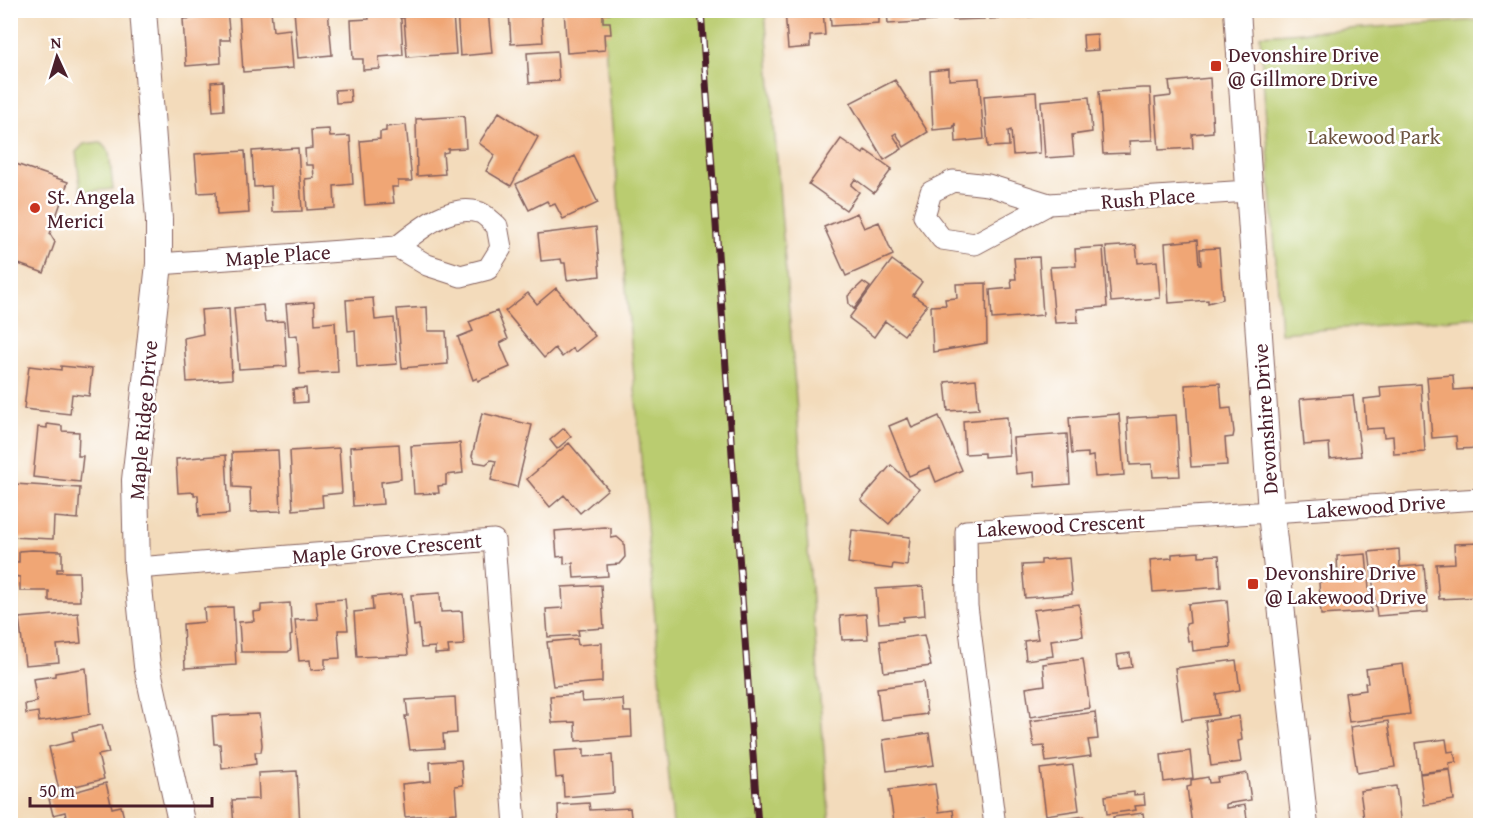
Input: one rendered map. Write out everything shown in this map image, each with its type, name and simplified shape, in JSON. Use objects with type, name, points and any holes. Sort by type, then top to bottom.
[{"type":"street","name":"Maple Ridge Drive","points":[[143,10],[159,219],[159,264],[135,480],[137,568],[147,666],[182,825]]},
{"type":"street","name":"Devonshire Drive","points":[[1237,10],[1271,513],[1305,825]]},
{"type":"street","name":"Rush Place","points":[[1049,204],[975,244],[942,239],[924,216],[931,192],[953,181],[988,185],[1049,204],[1248,191]]},
{"type":"street","name":"Maple Place","points":[[159,264],[397,247]]},
{"type":"street","name":"Lakewood Drive","points":[[1271,513],[1480,499]]},
{"type":"street","name":"Lakewood Crescent","points":[[995,825],[967,606],[966,531],[1271,513]]},
{"type":"street","name":"Maple Grove Crescent","points":[[137,568],[494,540],[515,825]]},
{"type":"green space","points":[[602,11],[765,11],[830,825],[673,825]]},
{"type":"green space","name":"Lakewood Park","points":[[1480,20],[1480,317],[1281,333],[1260,35]]},
{"type":"green space","points":[[100,142],[109,152],[113,189],[81,192],[76,152],[84,144]]},
{"type":"building","points":[[227,10],[230,40],[220,40],[221,63],[186,66],[183,19],[198,18],[198,12]]},
{"type":"building","points":[[239,10],[271,10],[273,31],[290,29],[293,68],[243,72]]},
{"type":"building","points":[[294,10],[328,10],[332,55],[298,58]]},
{"type":"building","points":[[368,10],[398,10],[401,20],[403,55],[379,57],[380,69],[363,70],[363,59],[353,59],[351,20],[369,19]]},
{"type":"building","points":[[400,10],[437,10],[437,15],[453,14],[456,54],[407,57],[404,18],[400,18]]},
{"type":"building","points":[[457,10],[488,10],[492,53],[460,56]]},
{"type":"building","points":[[509,10],[541,10],[543,42],[511,44]]},
{"type":"building","points":[[564,10],[610,10],[610,14],[603,14],[603,22],[610,22],[611,34],[604,34],[605,50],[567,53]]},
{"type":"building","points":[[785,10],[823,10],[825,35],[810,36],[810,47],[788,49]]},
{"type":"building","points":[[830,10],[879,10],[879,23],[831,26]]},
{"type":"building","points":[[887,10],[934,10],[935,21],[888,24]]},
{"type":"building","points":[[952,10],[983,10],[984,19],[953,20]]},
{"type":"building","points":[[990,10],[1038,10],[1039,16],[990,19]]},
{"type":"building","points":[[1097,34],[1098,50],[1084,51],[1083,35]]},
{"type":"building","points":[[557,51],[559,81],[529,83],[527,53]]},
{"type":"building","points":[[949,69],[949,80],[979,78],[984,139],[956,142],[955,123],[953,128],[933,130],[930,71]]},
{"type":"building","points":[[1210,78],[1213,132],[1192,134],[1193,148],[1159,150],[1155,98],[1171,96],[1169,82]]},
{"type":"building","points":[[895,80],[928,132],[904,147],[896,133],[893,135],[902,149],[884,160],[850,103]]},
{"type":"building","points":[[223,81],[224,110],[213,111],[211,82]]},
{"type":"building","points":[[1150,88],[1153,140],[1129,141],[1130,153],[1103,154],[1099,91]]},
{"type":"building","points":[[350,89],[351,102],[336,103],[335,90]]},
{"type":"building","points":[[1036,92],[1040,153],[1013,155],[1011,130],[1008,131],[1009,146],[988,147],[984,96]]},
{"type":"building","points":[[1089,97],[1092,132],[1072,135],[1074,156],[1045,158],[1041,101]]},
{"type":"building","points":[[499,112],[538,137],[511,186],[486,171],[495,155],[479,143]]},
{"type":"building","points":[[464,116],[466,148],[448,149],[448,152],[443,153],[445,174],[417,176],[416,119]]},
{"type":"building","points":[[406,125],[412,181],[398,181],[398,187],[392,187],[394,203],[365,205],[360,141],[380,139],[380,132],[386,131],[386,127]]},
{"type":"building","points":[[329,129],[330,137],[350,136],[353,184],[334,186],[335,208],[307,210],[305,179],[314,178],[313,165],[306,165],[305,149],[312,148],[311,130]]},
{"type":"building","points":[[841,139],[863,154],[865,150],[892,169],[874,193],[855,179],[851,185],[859,192],[846,210],[809,184]]},
{"type":"building","points":[[298,148],[302,211],[272,212],[271,186],[254,187],[252,151]]},
{"type":"building","points":[[245,151],[249,213],[217,215],[216,192],[198,193],[195,154]]},
{"type":"building","points":[[575,156],[598,203],[563,219],[555,204],[550,206],[547,201],[529,210],[516,184]]},
{"type":"building","name":"St. Angela Merici","points":[[10,162],[68,182],[50,234],[55,242],[44,273],[10,261]]},
{"type":"building","points":[[857,213],[864,228],[879,222],[893,255],[846,276],[824,227]]},
{"type":"building","points":[[596,227],[600,276],[567,280],[565,263],[562,263],[561,259],[541,261],[538,234]]},
{"type":"building","points":[[1197,240],[1199,265],[1201,265],[1200,249],[1219,248],[1223,299],[1208,303],[1208,300],[1169,303],[1165,243]]},
{"type":"building","points":[[1136,245],[1138,263],[1157,261],[1160,298],[1111,302],[1106,247]]},
{"type":"building","points":[[1103,247],[1107,307],[1077,309],[1078,322],[1055,323],[1050,267],[1076,266],[1075,249]]},
{"type":"building","points":[[1039,257],[1043,315],[992,319],[990,290],[1012,288],[1011,279],[1016,279],[1014,258]]},
{"type":"building","points":[[892,260],[922,282],[913,295],[927,305],[904,335],[885,321],[874,337],[849,318]]},
{"type":"building","points":[[863,282],[870,287],[854,309],[849,304],[848,296]]},
{"type":"building","points":[[986,283],[987,343],[933,352],[931,306],[946,305],[945,299],[957,298],[956,284]]},
{"type":"building","points":[[556,288],[595,336],[575,352],[573,348],[562,357],[555,348],[544,358],[505,311],[528,293],[537,304]]},
{"type":"building","points":[[373,298],[375,320],[394,318],[397,364],[357,367],[355,330],[348,331],[346,300]]},
{"type":"building","points":[[314,302],[315,324],[335,322],[338,372],[300,374],[297,335],[289,336],[286,304]]},
{"type":"building","points":[[263,305],[265,322],[284,321],[287,366],[239,369],[234,308]]},
{"type":"building","points":[[427,307],[428,331],[446,331],[448,364],[402,368],[397,309]]},
{"type":"building","points":[[229,308],[232,379],[187,382],[184,338],[203,334],[201,310]]},
{"type":"building","points":[[497,311],[508,339],[500,343],[510,367],[478,381],[477,378],[473,380],[458,337],[473,331],[469,322]]},
{"type":"building","points":[[29,366],[61,370],[61,366],[92,369],[89,396],[72,394],[70,414],[24,409]]},
{"type":"building","points":[[1453,375],[1454,390],[1480,388],[1480,448],[1457,449],[1456,436],[1432,438],[1427,377]]},
{"type":"building","points":[[976,379],[979,409],[948,411],[945,382]]},
{"type":"building","points":[[1220,383],[1222,409],[1231,408],[1234,432],[1233,437],[1225,438],[1227,465],[1191,467],[1185,385]]},
{"type":"building","points":[[1421,384],[1425,452],[1394,454],[1393,436],[1384,437],[1383,428],[1366,429],[1364,399],[1381,397],[1380,387]]},
{"type":"building","points":[[306,388],[307,402],[294,403],[293,389]]},
{"type":"building","points":[[1353,395],[1361,456],[1330,459],[1329,443],[1304,445],[1300,399]]},
{"type":"building","points":[[482,413],[532,425],[517,487],[491,480],[496,461],[491,460],[486,464],[475,462],[472,456]]},
{"type":"building","points":[[1119,414],[1124,475],[1095,477],[1093,456],[1088,457],[1088,453],[1072,454],[1069,418]]},
{"type":"building","points":[[1176,415],[1180,476],[1153,477],[1152,464],[1130,465],[1127,418]]},
{"type":"building","points":[[939,416],[962,470],[936,482],[930,467],[909,476],[889,426],[908,418],[912,428]]},
{"type":"building","points":[[1007,417],[1009,455],[984,457],[984,453],[965,454],[963,421]]},
{"type":"building","points":[[47,424],[62,426],[62,431],[79,432],[78,456],[83,456],[80,482],[33,477],[38,427],[47,428]]},
{"type":"building","points":[[564,428],[571,437],[557,449],[550,440]]},
{"type":"building","points":[[1067,434],[1070,484],[1035,487],[1034,472],[1016,474],[1013,438]]},
{"type":"building","points":[[460,443],[463,473],[446,475],[446,485],[438,486],[439,493],[414,494],[411,446]]},
{"type":"building","points":[[569,443],[608,489],[580,513],[564,495],[550,507],[527,479]]},
{"type":"building","points":[[399,444],[401,479],[381,482],[383,504],[353,506],[350,447]]},
{"type":"building","points":[[339,448],[342,493],[322,495],[323,507],[293,510],[290,451]]},
{"type":"building","points":[[278,450],[281,511],[251,512],[250,488],[233,487],[232,452]]},
{"type":"building","points":[[226,455],[229,514],[199,516],[198,495],[194,495],[194,492],[178,493],[176,459]]},
{"type":"building","points":[[891,465],[919,489],[889,524],[861,500]]},
{"type":"building","points":[[14,484],[80,488],[78,519],[54,517],[53,539],[11,537]]},
{"type":"building","points":[[611,528],[611,538],[617,537],[624,543],[625,557],[619,564],[607,565],[608,576],[574,578],[573,563],[564,564],[564,556],[557,557],[555,531]]},
{"type":"building","points":[[852,530],[910,537],[907,566],[893,564],[892,569],[848,563]]},
{"type":"building","points":[[1480,543],[1480,597],[1439,599],[1436,564],[1455,563],[1454,544]]},
{"type":"building","points":[[1399,549],[1400,567],[1424,565],[1428,612],[1377,616],[1369,552]]},
{"type":"building","points":[[19,551],[62,551],[62,569],[57,569],[57,572],[79,572],[80,601],[49,601],[49,591],[20,591],[20,577],[13,576],[13,562],[19,562]]},
{"type":"building","points":[[1199,552],[1199,556],[1219,555],[1221,587],[1153,592],[1150,560],[1172,558],[1172,554]]},
{"type":"building","points":[[1366,554],[1371,612],[1321,615],[1319,582],[1338,578],[1337,556]]},
{"type":"building","points":[[1069,558],[1072,594],[1025,598],[1022,565],[1041,564],[1041,560]]},
{"type":"building","points":[[601,585],[604,628],[578,630],[579,635],[548,637],[546,609],[563,608],[562,587]]},
{"type":"building","points":[[923,586],[925,615],[903,617],[903,621],[879,623],[876,589]]},
{"type":"building","points":[[440,593],[441,612],[462,611],[464,645],[448,646],[449,653],[435,654],[435,647],[421,648],[419,625],[414,626],[411,595]]},
{"type":"building","points":[[402,594],[408,655],[357,657],[354,612],[373,610],[372,597]]},
{"type":"building","points":[[345,599],[348,630],[338,630],[340,658],[325,659],[325,669],[311,670],[310,660],[299,661],[295,620],[318,619],[316,601]]},
{"type":"building","points":[[1227,600],[1231,647],[1193,651],[1192,641],[1188,641],[1186,627],[1186,624],[1190,623],[1188,604]]},
{"type":"building","points":[[290,603],[292,635],[290,636],[291,649],[288,652],[241,652],[239,622],[254,621],[253,612],[261,611],[261,605]]},
{"type":"building","points":[[1079,604],[1083,636],[1051,640],[1053,656],[1026,660],[1024,641],[1038,639],[1033,610]]},
{"type":"building","points":[[233,607],[236,665],[185,668],[183,624],[205,622],[204,608]]},
{"type":"building","points":[[78,613],[81,643],[57,645],[59,662],[25,665],[19,618]]},
{"type":"building","points":[[866,614],[868,639],[842,640],[840,616]]},
{"type":"building","points":[[924,635],[931,666],[884,672],[880,641]]},
{"type":"building","points":[[577,639],[578,645],[602,643],[602,682],[553,686],[547,642]]},
{"type":"building","points":[[1130,653],[1132,667],[1119,669],[1117,655]]},
{"type":"building","points":[[1083,659],[1090,708],[1030,717],[1026,688],[1045,685],[1043,664]]},
{"type":"building","points":[[1236,660],[1240,690],[1216,694],[1218,715],[1182,720],[1175,668]]},
{"type":"building","points":[[1403,664],[1410,714],[1349,722],[1345,693],[1366,690],[1365,683],[1368,683],[1366,669]]},
{"type":"building","points":[[86,668],[90,714],[39,722],[38,712],[26,714],[25,704],[37,702],[33,679]]},
{"type":"building","points":[[923,682],[927,714],[881,720],[877,688]]},
{"type":"building","points":[[581,694],[582,702],[623,699],[624,712],[631,712],[632,737],[576,741],[575,722],[552,723],[550,696]]},
{"type":"building","points":[[455,697],[457,733],[443,734],[444,748],[410,750],[405,716],[408,716],[406,700]]},
{"type":"building","points":[[1095,712],[1098,739],[1088,740],[1091,756],[1046,762],[1044,746],[1034,747],[1030,721]]},
{"type":"building","points":[[259,714],[262,745],[261,752],[255,752],[256,764],[222,769],[220,744],[214,744],[212,716]]},
{"type":"building","points":[[1239,716],[1242,740],[1238,741],[1241,762],[1211,766],[1205,721]]},
{"type":"building","points":[[1388,721],[1395,767],[1357,773],[1350,727]]},
{"type":"building","points":[[102,725],[109,753],[98,755],[104,779],[59,790],[49,747],[74,741],[72,732]]},
{"type":"building","points":[[929,733],[934,765],[887,771],[883,740]]},
{"type":"building","points":[[1446,739],[1448,752],[1454,751],[1456,762],[1449,763],[1450,769],[1420,773],[1416,743]]},
{"type":"building","points":[[584,749],[584,757],[612,755],[614,793],[564,797],[563,777],[556,778],[554,751]]},
{"type":"building","points":[[1190,751],[1193,778],[1164,782],[1161,755]]},
{"type":"building","points":[[461,760],[463,785],[455,786],[457,813],[405,817],[402,784],[431,781],[430,762]]},
{"type":"building","points":[[1073,765],[1079,810],[1046,815],[1040,769]]},
{"type":"building","points":[[1450,770],[1454,800],[1424,805],[1420,774]]},
{"type":"building","points":[[297,771],[300,825],[234,826],[232,800],[259,799],[258,773]]},
{"type":"building","points":[[1247,773],[1251,800],[1226,804],[1226,808],[1245,805],[1248,826],[1192,826],[1187,787],[1191,786],[1191,780],[1208,777],[1209,783],[1218,782],[1217,778]]},
{"type":"building","points":[[106,783],[112,808],[121,806],[126,826],[68,826],[65,812],[53,815],[49,799]]},
{"type":"building","points":[[935,784],[939,812],[953,810],[955,826],[927,826],[926,817],[894,822],[889,790]]},
{"type":"building","points":[[1396,786],[1401,826],[1369,826],[1368,819],[1364,819],[1360,791]]},
{"type":"building","points":[[1134,792],[1134,795],[1144,794],[1145,805],[1135,806],[1136,810],[1107,814],[1105,796]]},
{"type":"building","points":[[589,803],[590,810],[630,808],[632,826],[559,826],[558,805]]},
{"type":"building","points":[[1143,813],[1145,826],[1114,826],[1113,817]]},
{"type":"building","points":[[1084,816],[1085,826],[1050,826],[1050,821]]},
{"type":"railway","points":[[701,10],[758,826]]},
{"type":"place","name":"Devonshire Drive @ Gillmore Drive","points":[[1216,66]]},
{"type":"place","name":"St. Angela Merici","points":[[35,208]]},
{"type":"place","name":"Devonshire Drive @ Lakewood Drive","points":[[1253,584]]}]
